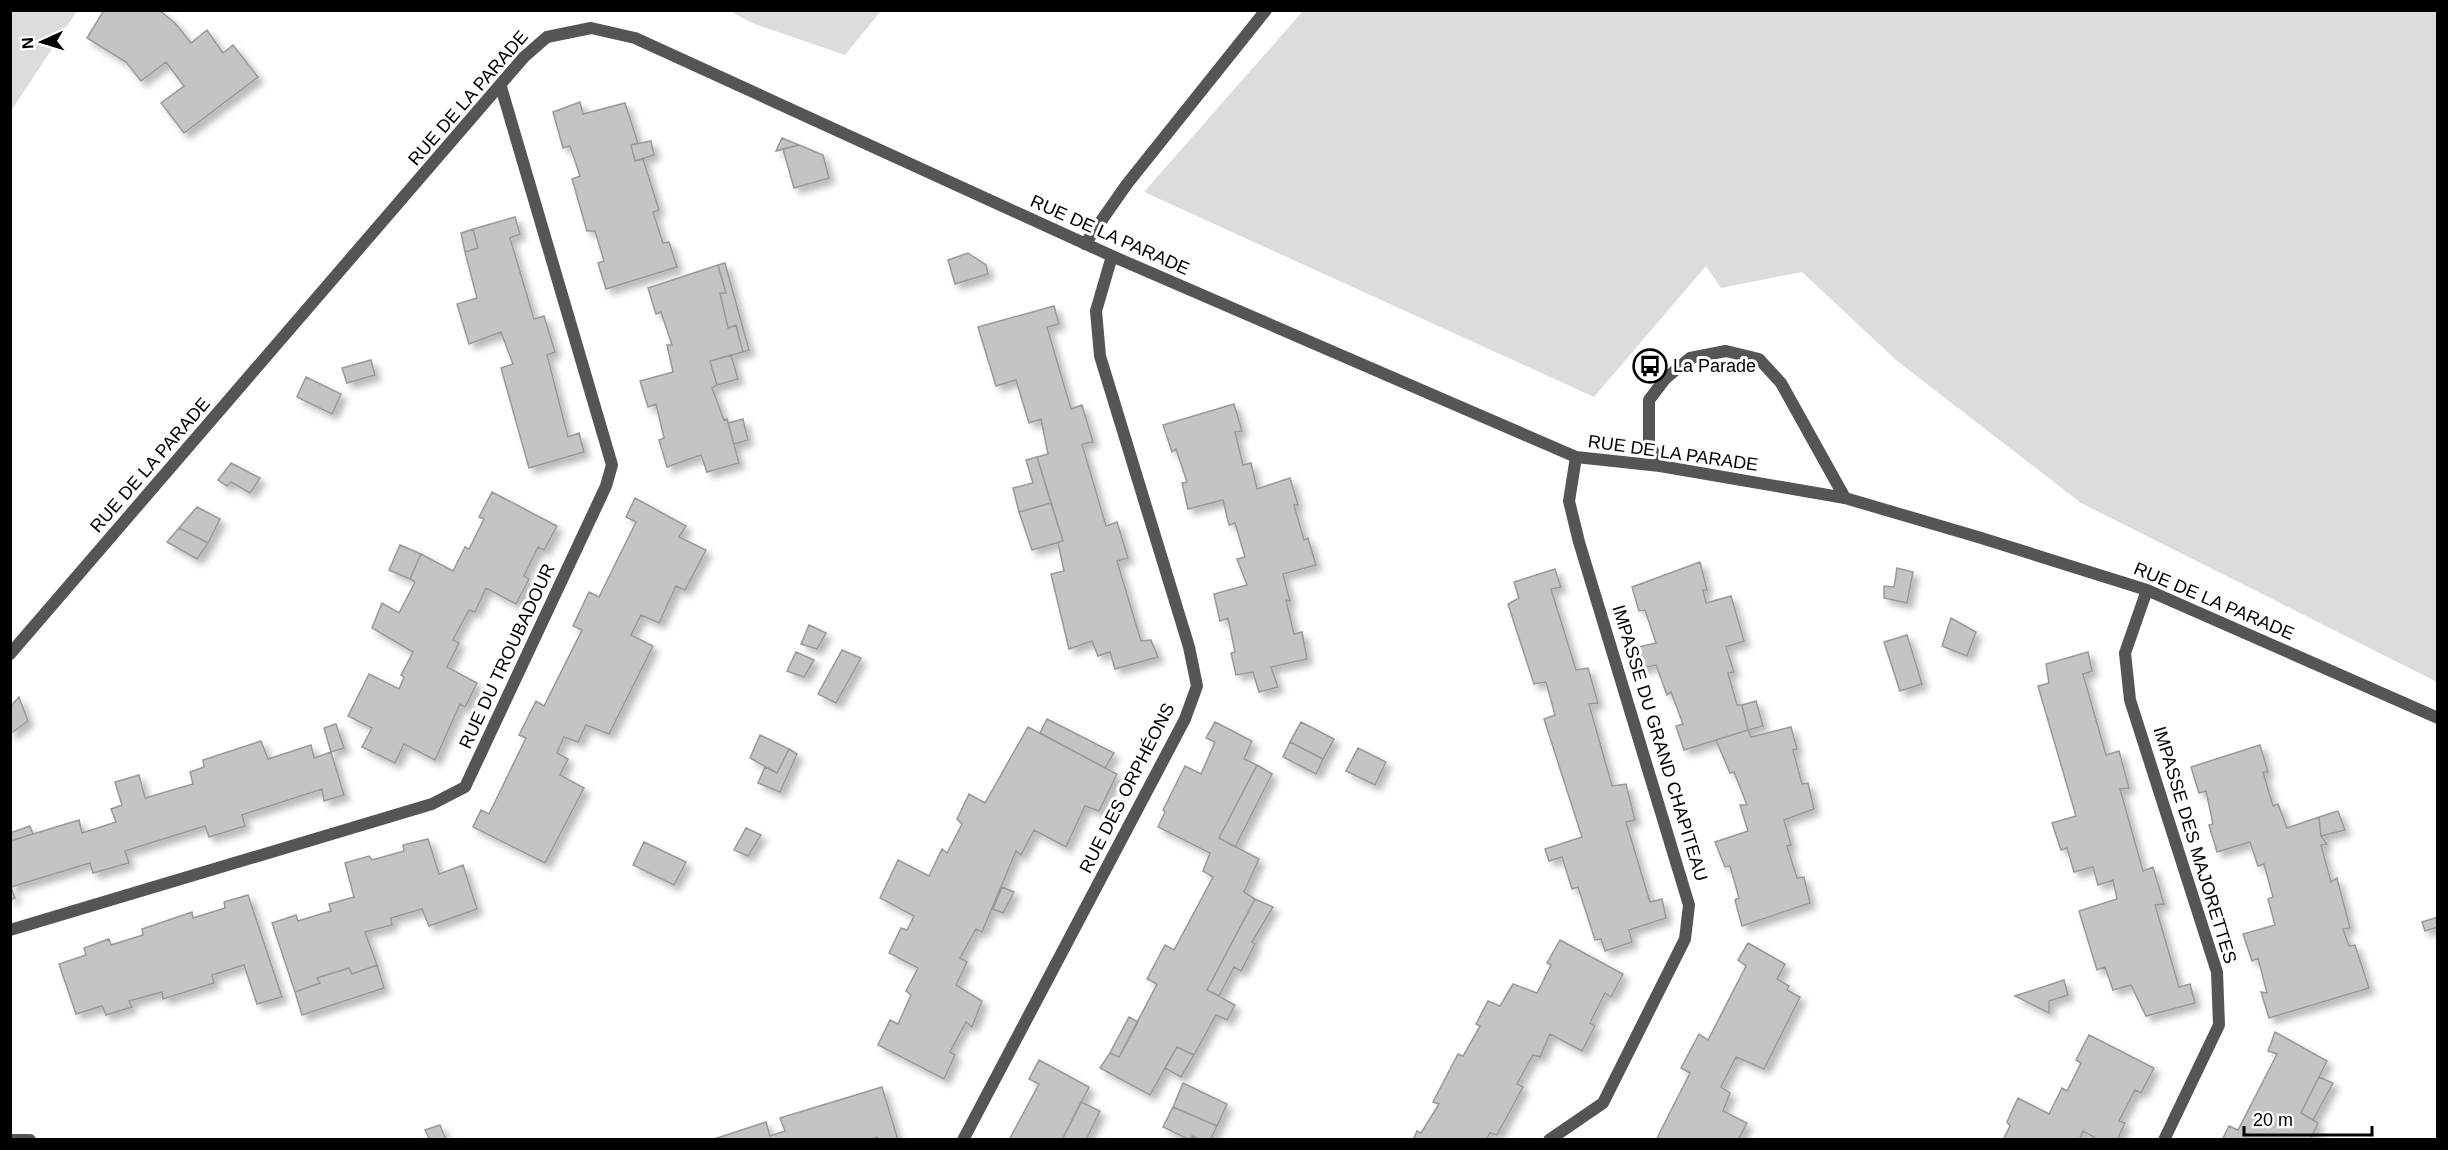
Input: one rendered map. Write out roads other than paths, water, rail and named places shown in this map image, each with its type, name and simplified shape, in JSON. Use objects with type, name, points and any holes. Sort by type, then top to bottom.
[{"type":"street","points":[[1085,244],[1127,184],[1266,10]]},
{"type":"street","name":"RUE DE LA PARADE","points":[[10,654],[501,87],[524,57],[547,37],[591,28],[635,38],[1085,244],[1576,457],[1659,466],[1845,498],[2147,590],[2438,718]]},
{"type":"street","name":"RUE DU TROUBADOUR","points":[[10,930],[432,804],[465,787],[606,486],[612,465],[501,87]]},
{"type":"street","name":"RUE DES ORPHÉONS","points":[[963,1140],[1185,719],[1197,686],[1189,647],[1100,356],[1096,311],[1112,256]]},
{"type":"street","points":[[1659,466],[1649,443],[1649,400],[1665,379],[1690,358],[1726,351],[1759,359],[1781,383],[1845,498]]},
{"type":"street","name":"IMPASSE DU GRAND CHAPITEAU","points":[[1549,1140],[1603,1103],[1685,939],[1689,905],[1569,501],[1576,457]]},
{"type":"street","name":"IMPASSE DES MAJORETTES","points":[[2147,590],[2125,653],[2130,700],[2217,972],[2219,1025],[2164,1140]]},
{"type":"street","points":[[12,1140],[30,1140]]},
{"type":"place","name":"La Parade","points":[[1650,366]]}]
